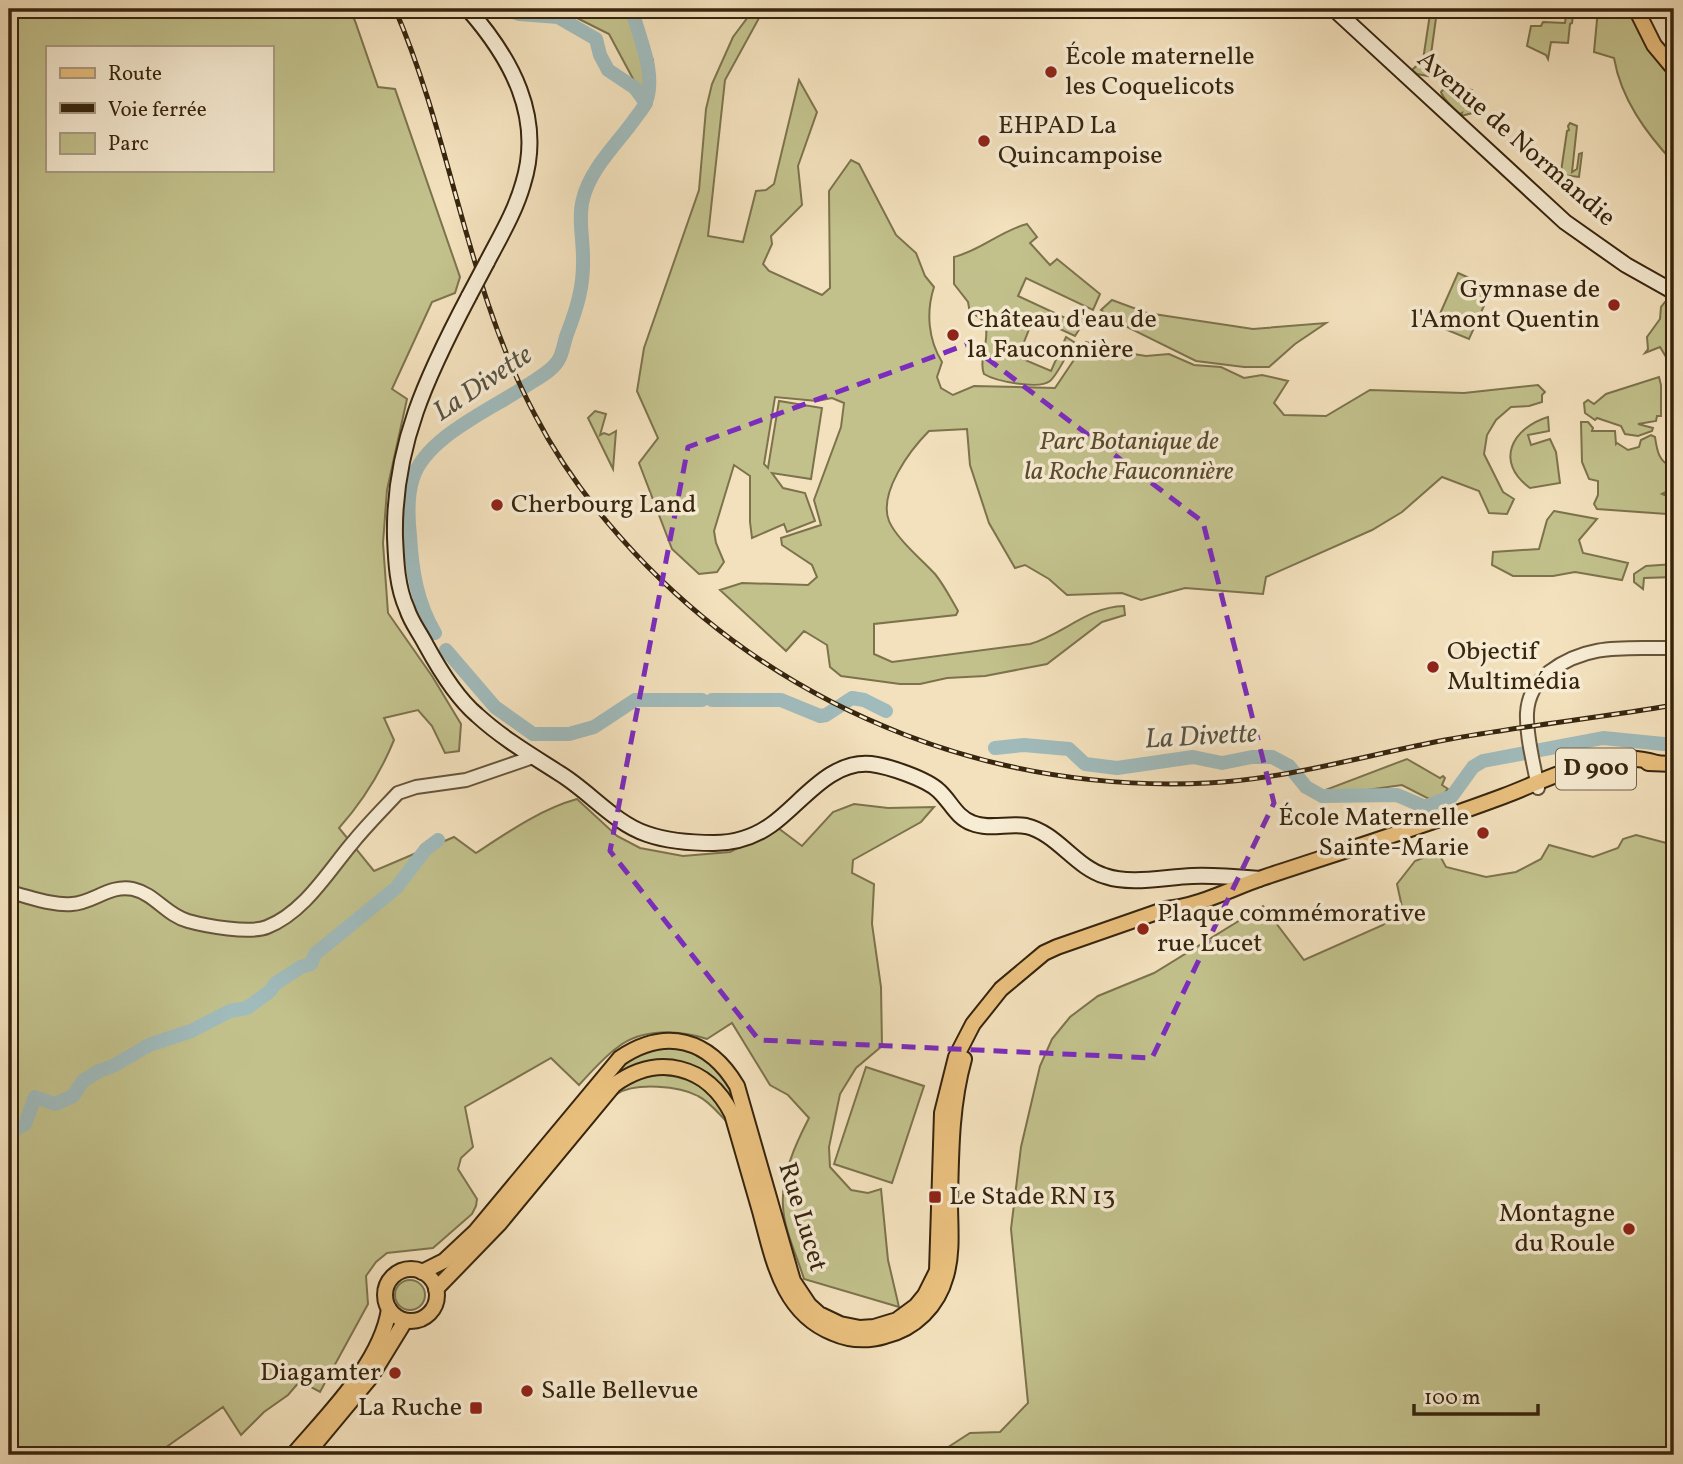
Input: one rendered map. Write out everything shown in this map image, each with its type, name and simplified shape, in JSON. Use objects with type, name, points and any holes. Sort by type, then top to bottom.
[{"type":"main road","name":"D 900","points":[[468,9],[497,43],[518,83],[525,105],[529,135],[524,182],[509,220],[419,401],[404,446],[395,501],[396,565],[406,609],[436,663],[474,714],[533,757],[563,775],[622,821],[646,834],[673,839],[714,843],[740,840],[771,825],[813,788],[835,773],[849,766],[868,764],[889,768],[934,787],[960,816],[971,823],[986,826],[1025,826],[1032,829],[1066,849],[1097,873],[1108,877],[1128,879],[1196,876],[1259,879],[1538,785],[1587,765],[1633,758],[1674,765]]},
{"type":"main road","name":"Avenue de Normandie","points":[[1334,9],[1565,222],[1626,265],[1674,292]]},
{"type":"main road","points":[[1636,9],[1654,45],[1674,69]]},
{"type":"main road","points":[[1646,9],[1659,35],[1674,55]]},
{"type":"main road","name":"Rue Lucet","points":[[436,1289],[499,1224],[614,1085],[639,1070],[664,1067],[682,1069],[697,1075],[727,1104],[776,1268],[789,1298],[800,1312],[825,1331],[852,1339],[881,1338],[904,1330],[915,1323],[936,1300],[947,1275],[950,1251],[952,1132],[957,1087],[970,1043],[986,1016],[1018,983],[1056,955],[1259,879]]},
{"type":"main road","name":"Rue Lucet","points":[[422,1272],[444,1261],[476,1231],[620,1058],[652,1043],[676,1041],[698,1046],[708,1052],[728,1070],[737,1086],[793,1281],[809,1305],[840,1324],[860,1328],[897,1320],[907,1314],[925,1295],[936,1271],[942,1113],[956,1057],[973,1024],[1001,989],[1045,953],[1166,909],[1180,908]]},
{"type":"main road","points":[[293,1455],[360,1374],[384,1331],[389,1309],[385,1294],[391,1278],[405,1270],[422,1272],[433,1282],[436,1302],[430,1313],[419,1320],[399,1319],[389,1309]]},
{"type":"main road","points":[[306,1455],[370,1378],[405,1321]]},
{"type":"street","points":[[1538,785],[1527,718],[1530,698],[1537,681],[1557,666],[1589,651],[1674,648]]},
{"type":"street","points":[[9,892],[75,905],[105,891],[134,889],[149,895],[177,917],[189,921],[238,928],[266,928],[303,902],[398,793],[406,789],[466,780],[533,757]]},
{"type":"highlighted area","points":[[968,344],[1203,522],[1274,803],[1152,1058],[759,1040],[610,851],[688,447]]},
{"type":"green space","points":[[9,9],[349,9],[378,87],[395,89],[460,277],[455,293],[432,302],[392,389],[407,399],[387,490],[383,543],[388,613],[432,676],[461,724],[459,751],[445,753],[432,726],[418,710],[384,718],[394,740],[371,786],[339,828],[374,871],[454,837],[476,853],[538,815],[577,799],[617,836],[640,848],[683,856],[730,852],[778,828],[802,846],[833,812],[854,804],[888,808],[934,807],[921,822],[853,860],[852,873],[874,884],[872,924],[881,987],[882,1046],[856,1068],[840,1094],[829,1147],[830,1167],[851,1190],[868,1193],[881,1189],[888,1260],[899,1307],[804,1279],[786,1224],[783,1195],[790,1161],[809,1118],[788,1095],[770,1085],[732,1023],[707,1039],[673,1033],[638,1036],[618,1047],[579,1085],[551,1058],[465,1107],[473,1147],[461,1158],[458,1169],[477,1199],[472,1214],[433,1248],[387,1253],[376,1262],[366,1276],[368,1304],[320,1392],[300,1381],[288,1395],[264,1412],[241,1435],[223,1407],[155,1455],[9,1455]]},
{"type":"green space","points":[[559,9],[630,9],[653,60],[654,87],[646,103],[609,34]]},
{"type":"green space","name":"Parc Botanique de la Roche Fauconnière","points":[[754,9],[764,9],[725,80],[708,236],[743,242],[756,191],[766,190],[774,184],[799,80],[817,112],[798,166],[802,205],[771,236],[772,244],[763,264],[769,271],[822,295],[830,288],[829,191],[851,160],[859,164],[896,235],[916,253],[925,276],[934,287],[930,325],[931,335],[942,362],[937,377],[941,388],[953,395],[974,386],[1055,388],[1086,342],[1115,351],[1146,356],[1169,354],[1194,365],[1221,367],[1244,378],[1262,375],[1288,381],[1274,403],[1284,415],[1326,416],[1370,390],[1464,393],[1538,385],[1545,392],[1542,402],[1511,407],[1496,420],[1487,435],[1484,454],[1503,492],[1514,499],[1507,514],[1489,513],[1479,491],[1442,477],[1402,512],[1372,530],[1266,577],[1263,594],[1185,588],[1141,600],[1122,593],[1067,595],[1049,579],[1025,565],[1015,568],[989,523],[970,465],[967,429],[929,431],[913,449],[898,473],[888,498],[887,510],[889,521],[897,534],[935,574],[958,611],[956,615],[874,624],[874,654],[892,662],[1030,644],[1098,611],[1124,606],[1125,615],[1102,622],[1047,664],[985,676],[947,678],[920,684],[841,676],[830,667],[827,645],[804,631],[786,651],[720,590],[742,583],[808,585],[817,577],[812,565],[782,545],[781,538],[821,525],[814,500],[841,427],[844,403],[832,398],[817,401],[775,397],[764,464],[768,468],[779,401],[822,408],[811,479],[772,473],[783,488],[805,493],[815,521],[787,532],[784,524],[752,538],[750,476],[734,465],[714,531],[724,562],[717,572],[699,574],[672,549],[639,463],[658,438],[637,391],[644,348],[699,190],[706,109],[712,84],[733,37]]},
{"type":"green space","points":[[1567,9],[1570,9],[1573,15],[1568,43],[1551,42],[1548,59],[1546,55],[1527,46],[1531,26],[1541,26],[1543,22],[1565,23]]},
{"type":"green space","points":[[1598,9],[1633,9],[1641,31],[1674,80],[1674,163],[1636,115],[1622,87],[1614,58],[1594,52]]},
{"type":"green space","points":[[1430,14],[1442,16],[1436,18],[1428,76],[1412,70],[1423,60]]},
{"type":"green space","points":[[1447,85],[1472,90],[1470,106],[1476,107],[1473,113],[1461,116],[1462,113],[1448,103],[1441,92]]},
{"type":"green space","points":[[1570,123],[1577,126],[1572,172],[1577,169],[1579,154],[1582,153],[1579,177],[1563,175],[1559,185],[1567,131]]},
{"type":"green space","points":[[1027,224],[1037,237],[1030,243],[1050,265],[1057,259],[1100,294],[1093,310],[1026,278],[1018,296],[1076,323],[1080,316],[1085,320],[1075,336],[1034,317],[1018,357],[1051,371],[1066,337],[1074,342],[1053,378],[1037,385],[1007,382],[984,374],[982,366],[986,340],[985,324],[970,313],[968,302],[954,284],[954,257]]},
{"type":"green space","points":[[1458,273],[1492,288],[1469,339],[1435,325]]},
{"type":"green space","points":[[1112,300],[1147,313],[1253,329],[1326,323],[1295,344],[1269,367],[1244,367],[1196,361],[1123,325],[1101,310]]},
{"type":"green space","points":[[1665,302],[1674,303],[1674,350],[1666,357],[1660,347],[1645,353],[1648,349],[1647,337],[1660,319],[1661,307]]},
{"type":"green space","points":[[1659,377],[1661,416],[1657,416],[1656,421],[1638,424],[1653,428],[1652,431],[1638,436],[1625,434],[1621,426],[1597,418],[1595,420],[1585,413],[1584,403],[1588,400],[1594,404],[1606,394]]},
{"type":"green space","points":[[595,411],[606,414],[600,435],[609,435],[616,431],[613,469],[588,418]]},
{"type":"green space","points":[[1548,417],[1549,431],[1528,435],[1531,445],[1550,439],[1556,452],[1560,483],[1530,488],[1519,478],[1513,467],[1510,457],[1512,447],[1525,429]]},
{"type":"green space","points":[[1581,422],[1588,422],[1593,428],[1592,431],[1615,431],[1616,444],[1628,450],[1639,447],[1641,440],[1651,435],[1655,437],[1661,458],[1671,467],[1674,465],[1674,488],[1662,494],[1674,499],[1674,510],[1667,514],[1597,509],[1594,504],[1598,495],[1598,481],[1589,479],[1582,462]]},
{"type":"green space","points":[[1554,511],[1597,519],[1579,540],[1583,553],[1628,563],[1622,580],[1575,572],[1553,576],[1513,576],[1492,565],[1493,552],[1539,549],[1547,520]]},
{"type":"green space","points":[[1674,564],[1674,577],[1644,578],[1643,589],[1634,582],[1634,574],[1646,566]]},
{"type":"green space","points":[[1407,759],[1440,778],[1445,778],[1442,785],[1448,789],[1442,796],[1431,800],[1402,785],[1331,795],[1320,792]]},
{"type":"green space","points":[[1636,835],[1674,845],[1674,1455],[936,1455],[970,1433],[1000,1432],[1028,1403],[1011,1229],[1021,1147],[1040,1066],[1052,1039],[1070,1017],[1098,996],[1154,973],[1263,906],[1304,960],[1383,925],[1402,907],[1397,884],[1415,861],[1438,852],[1446,867],[1486,877],[1516,872],[1541,859],[1549,845],[1593,857],[1618,848],[1623,839]]},
{"type":"green space","points":[[669,1048],[696,1053],[716,1067],[729,1087],[738,1113],[728,1093],[715,1078],[699,1068],[681,1063],[662,1061],[642,1065],[623,1072],[606,1084],[619,1069],[640,1054]]},
{"type":"green space","points":[[866,1067],[924,1086],[892,1183],[834,1164]]},
{"type":"green space","points":[[649,1074],[674,1076],[697,1084],[715,1099],[727,1122],[702,1098],[669,1088],[625,1090],[605,1106],[618,1090]]},
{"type":"green space","points":[[410,1280],[421,1284],[425,1295],[421,1306],[410,1310],[399,1306],[395,1295],[399,1284]]},
{"type":"waterway","name":"La Divette","points":[[506,9],[519,14],[558,17],[596,39],[608,70],[635,88],[646,103]]},
{"type":"waterway","name":"La Divette","points":[[435,633],[416,586],[412,561],[408,507],[413,478],[420,463],[446,437],[544,374],[560,356],[581,287],[583,199],[598,167],[644,106],[649,91],[648,67],[632,9]]},
{"type":"waterway","name":"La Divette","points":[[446,650],[495,707],[533,734],[569,734],[594,727],[635,700],[702,700]]},
{"type":"waterway","name":"La Divette","points":[[712,700],[781,700],[820,716],[852,698],[864,700],[886,711]]},
{"type":"waterway","name":"La Divette","points":[[995,748],[1024,745],[1069,749],[1085,764],[1117,768],[1193,757],[1222,763],[1252,757],[1272,757],[1289,766],[1306,787],[1322,796],[1397,795],[1425,807],[1452,796],[1473,767],[1483,761],[1603,738],[1674,745]]},
{"type":"waterway","points":[[9,1133],[25,1124],[35,1097],[55,1104],[73,1096],[83,1081],[149,1045],[191,1031],[230,1011],[247,1008],[269,992],[276,983],[301,967],[311,964],[315,954],[396,888],[426,849],[438,840]]},
{"type":"railway","points":[[395,9],[415,59],[492,317],[535,415],[559,456],[585,495],[631,549],[705,619],[768,665],[834,703],[904,735],[977,758],[1053,774],[1130,783],[1208,783],[1268,777],[1445,740],[1674,705]]},
{"type":"place","name":"École maternelle les Coquelicots","points":[[1051,72]]},
{"type":"place","name":"EHPAD La Quincampoise","points":[[984,141]]},
{"type":"place","name":"Gymnase de l'Amont Quentin","points":[[1614,305]]},
{"type":"place","name":"Château d'eau de la Fauconnière","points":[[953,335]]},
{"type":"place","name":"Cherbourg Land","points":[[497,505]]},
{"type":"place","name":"Objectif Multimédia","points":[[1433,667]]},
{"type":"place","name":"École Maternelle Sainte-Marie","points":[[1483,833]]},
{"type":"place","name":"Plaque commémorative rue Lucet","points":[[1143,929]]},
{"type":"place","name":"Le Stade RN 13","points":[[935,1197]]},
{"type":"place","name":"Montagne du Roule","points":[[1629,1229]]},
{"type":"place","name":"Diagamter","points":[[395,1373]]},
{"type":"place","name":"Salle Bellevue","points":[[527,1391]]},
{"type":"place","name":"La Ruche","points":[[476,1408]]}]
